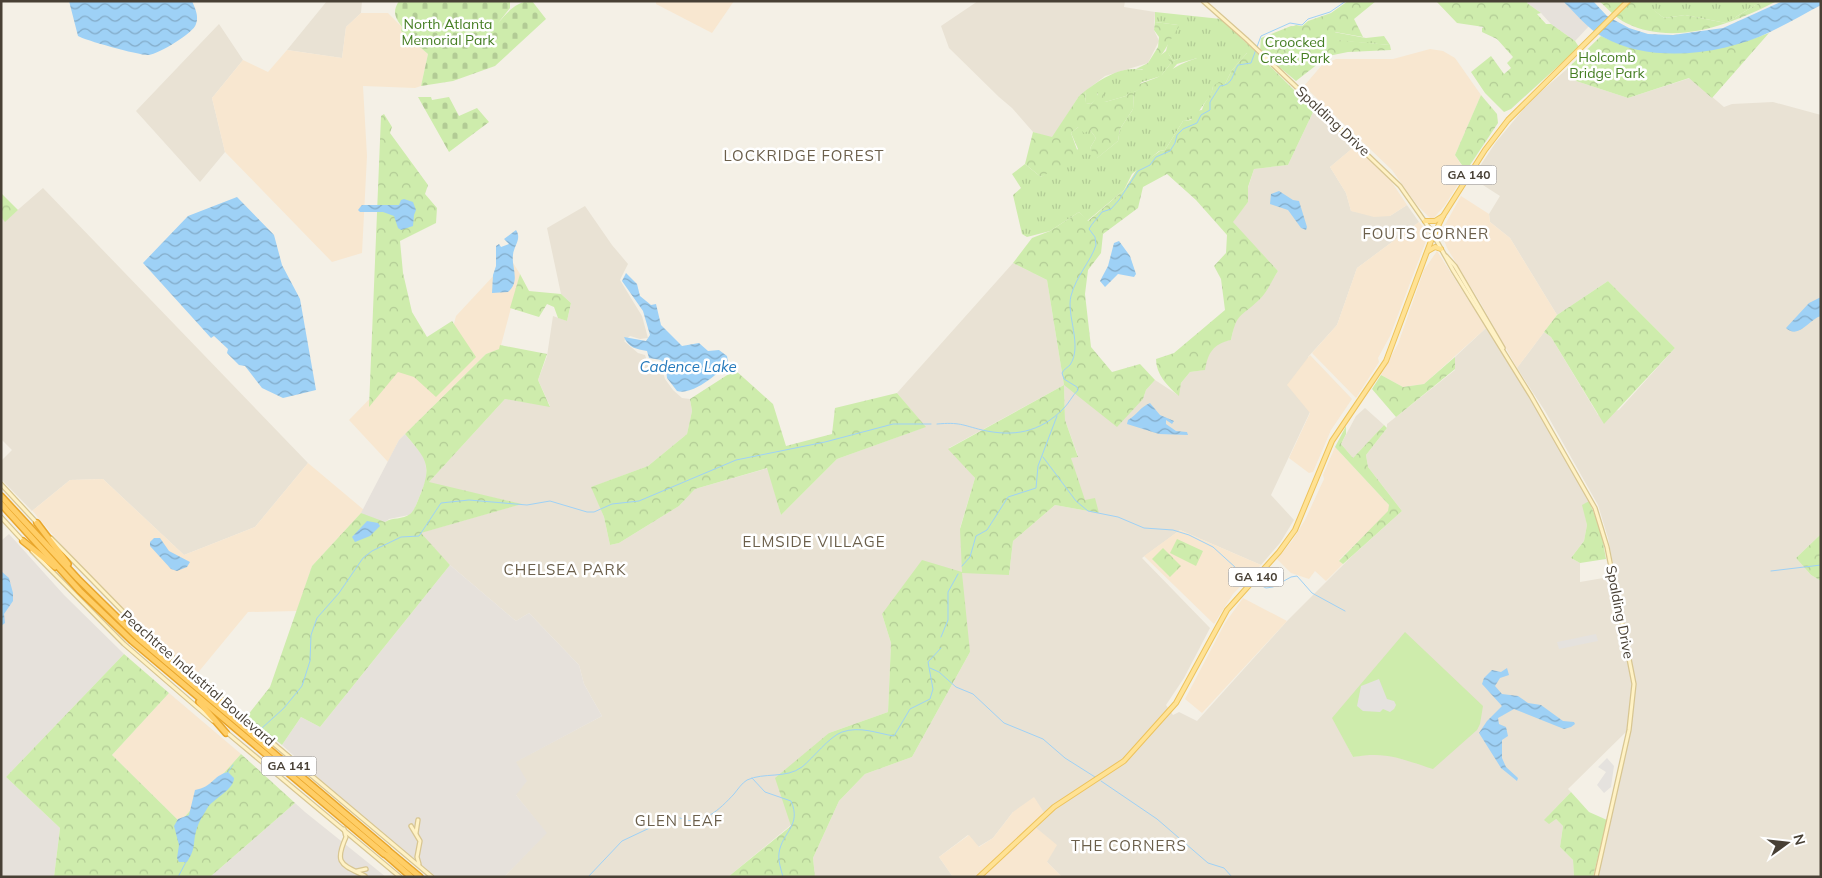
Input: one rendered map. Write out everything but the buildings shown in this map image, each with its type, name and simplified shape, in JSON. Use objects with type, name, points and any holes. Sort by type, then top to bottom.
[{"type":"highway","name":"Peachtree Industrial Boulevard","points":[[1,496],[78,579],[131,632],[387,853],[411,877]]},
{"type":"highway","name":"Peachtree Industrial Boulevard","points":[[1,504],[67,577],[117,626],[191,692],[387,853],[420,877]]},
{"type":"highway","points":[[37,523],[78,579]]},
{"type":"highway","points":[[23,541],[67,577]]},
{"type":"highway","points":[[189,682],[236,712]]},
{"type":"highway","points":[[191,692],[226,733]]},
{"type":"main road","name":"Spalding Drive","points":[[1203,1],[1390,173],[1434,235],[1513,366],[1595,508],[1608,547],[1632,670],[1633,706],[1596,877]]},
{"type":"main road","name":"GA 140","points":[[979,877],[1054,806],[1124,761],[1176,703],[1227,610],[1237,596],[1279,552],[1295,530],[1332,441],[1379,373],[1392,348],[1434,235],[1443,216],[1485,150],[1508,120],[1628,1]]},
{"type":"main road","points":[[1425,221],[1435,221],[1443,216]]},
{"type":"main road","points":[[1428,251],[1435,247],[1441,249]]},
{"type":"main road","name":"Peachtree Industrial Boulevard","points":[[1,484],[125,614],[236,712],[432,877]]},
{"type":"main road","name":"Peachtree Industrial Boulevard","points":[[1,517],[118,639],[226,733],[400,877]]},
{"type":"main road","points":[[416,833],[418,820]]},
{"type":"main road","points":[[411,826],[420,841],[417,860],[420,867]]},
{"type":"main road","points":[[343,829],[346,835],[339,849],[340,858],[344,864],[365,876]]},
{"type":"main road","points":[[343,842],[356,839]]},
{"type":"main road","points":[[407,856],[418,853]]},
{"type":"main road","points":[[356,871],[366,869]]},
{"type":"main road","points":[[356,871],[358,877]]},
{"type":"shaded area","points":[[327,1],[362,1],[361,13],[346,27],[342,58],[287,50]]},
{"type":"shaded area","points":[[656,1],[734,1],[712,33],[656,4]]},
{"type":"shaded area","points":[[978,1],[1125,1],[1124,7],[1155,12],[1154,30],[1159,41],[1148,63],[1105,76],[1079,96],[1052,138],[1033,132],[1012,108],[949,48],[941,26]]},
{"type":"shaded area","points":[[1528,1],[1563,1],[1589,26],[1575,41],[1551,24],[1541,13],[1527,3]]},
{"type":"shaded area","points":[[361,13],[388,13],[402,27],[401,31],[428,54],[421,86],[415,88],[363,86],[367,156],[362,253],[332,262],[225,152],[212,98],[243,60],[268,72],[287,50],[342,58],[346,27]]},
{"type":"shaded area","points":[[219,24],[243,60],[212,98],[225,152],[200,182],[136,111]]},
{"type":"shaded area","points":[[1430,49],[1443,51],[1455,58],[1481,95],[1455,155],[1463,168],[1464,175],[1445,205],[1432,220],[1417,205],[1392,170],[1304,86],[1322,65],[1336,59],[1393,59]]},
{"type":"shaded area","points":[[1567,69],[1576,81],[1628,98],[1690,78],[1724,107],[1732,104],[1773,102],[1821,115],[1821,534],[1796,558],[1811,575],[1821,581],[1821,877],[1593,877],[1608,821],[1628,730],[1568,789],[1571,792],[1548,816],[1556,819],[1563,826],[1560,847],[1573,860],[1574,877],[1062,877],[1047,862],[1013,812],[993,838],[978,847],[968,835],[939,857],[953,877],[815,877],[813,858],[839,801],[865,774],[912,757],[970,652],[882,614],[891,643],[888,712],[829,733],[791,825],[728,877],[504,877],[546,833],[516,795],[515,762],[602,716],[584,684],[579,665],[529,613],[516,621],[450,565],[420,533],[521,504],[428,483],[505,399],[550,406],[538,380],[547,356],[553,316],[567,321],[571,303],[561,294],[547,228],[585,206],[612,245],[628,264],[620,280],[642,316],[648,338],[640,339],[630,336],[624,341],[638,353],[645,355],[647,361],[660,363],[665,379],[673,390],[682,398],[690,399],[692,411],[687,434],[648,466],[592,487],[604,517],[610,545],[619,543],[679,506],[695,489],[768,468],[781,515],[837,459],[925,427],[897,393],[1013,263],[1047,280],[1064,385],[1143,399],[1146,390],[1155,380],[1178,395],[1181,383],[1190,372],[1204,370],[1211,349],[1221,342],[1231,340],[1235,321],[1239,314],[1260,299],[1278,271],[1232,222],[1248,202],[1248,188],[1254,169],[1288,165],[1314,110],[1354,147],[1330,167],[1346,193],[1351,211],[1390,216],[1407,205],[1419,222],[1357,268],[1337,325],[1308,357],[1310,412],[1271,495],[1294,520],[1280,543],[1261,565],[1180,530],[1142,558],[1210,628],[1184,678],[1166,705],[1173,715],[1179,712],[1197,721],[1287,621],[1351,557],[1402,511],[1368,467],[1366,455],[1387,428],[1387,424],[1455,370],[1455,357],[1486,328],[1531,400],[1589,501],[1583,505],[1587,525],[1584,541],[1571,558],[1580,563],[1580,582],[1609,577],[1619,627],[1625,625],[1608,538],[1598,505],[1545,411],[1517,368],[1544,332],[1551,337],[1598,415],[1619,410],[1675,348],[1608,281],[1557,315],[1510,238],[1490,222],[1489,214],[1500,196],[1472,178],[1496,142],[1531,100]],"holes":[[[1064,385],[1065,420],[1078,456],[1071,458],[1073,469],[1088,511],[1055,505],[1013,541],[1009,575],[960,528],[975,478],[949,448]],[[1333,718],[1404,760],[1395,756],[1375,753],[1353,757]]]},
{"type":"shaded area","points":[[1355,146],[1389,178],[1407,205],[1390,216],[1374,217],[1351,211],[1346,193],[1330,167]]},
{"type":"shaded area","points":[[43,188],[308,463],[255,527],[184,555],[103,479],[70,480],[32,511],[1,479],[1,461],[12,450],[1,439],[1,217],[5,221]]},
{"type":"shaded area","points":[[1461,196],[1489,214],[1490,222],[1510,238],[1557,315],[1517,368],[1447,248],[1441,232]]},
{"type":"shaded area","points":[[1419,222],[1427,232],[1426,241],[1390,336],[1378,358],[1379,362],[1356,398],[1312,353],[1337,325],[1357,268]]},
{"type":"shaded area","points":[[1437,251],[1486,328],[1424,384],[1403,387],[1381,375],[1398,344],[1424,270]]},
{"type":"shaded area","points":[[510,258],[520,274],[500,349],[486,354],[399,440],[388,462],[349,420],[418,349],[449,343],[456,316]]},
{"type":"shaded area","points":[[1310,355],[1352,399],[1331,430],[1313,472],[1309,473],[1289,458],[1310,413],[1287,385]]},
{"type":"shaded area","points":[[1365,408],[1384,425],[1353,458],[1341,444],[1356,416]]},
{"type":"shaded area","points":[[405,434],[425,458],[427,478],[414,510],[409,515],[389,519],[385,522],[372,519],[361,513],[399,440]]},
{"type":"shaded area","points":[[1335,447],[1389,505],[1389,511],[1339,560],[1343,564],[1326,581],[1315,571],[1309,579],[1291,573],[1277,559],[1292,541],[1305,520],[1324,479],[1323,475]]},
{"type":"shaded area","points":[[308,463],[364,510],[312,566],[297,611],[248,612],[196,675],[137,623],[84,571],[32,511],[70,480],[103,479],[184,555],[255,527]]},
{"type":"shaded area","points":[[1180,530],[1261,565],[1233,594],[1214,624],[1144,556]]},
{"type":"shaded area","points":[[9,534],[64,595],[124,654],[6,777],[60,828],[54,877],[1,877],[1,541]]},
{"type":"shaded area","points":[[450,565],[516,621],[529,613],[579,665],[584,684],[602,716],[516,762],[527,781],[516,795],[547,833],[504,877],[436,877],[347,804],[282,745],[301,717],[320,727]]},
{"type":"shaded area","points":[[1243,598],[1287,621],[1202,713],[1185,699],[1225,623]]},
{"type":"shaded area","points":[[1596,634],[1598,641],[1559,649],[1557,642]]},
{"type":"shaded area","points":[[1379,679],[1387,699],[1394,701],[1396,705],[1394,709],[1390,712],[1383,709],[1380,712],[1363,711],[1357,706],[1361,686]]},
{"type":"shaded area","points":[[169,693],[241,754],[180,822],[112,755]]},
{"type":"shaded area","points":[[1607,758],[1614,766],[1611,787],[1604,793],[1597,785],[1606,772],[1598,767]]},
{"type":"shaded area","points":[[1034,797],[1045,814],[1034,826],[1057,845],[1047,862],[1062,877],[953,877],[939,857],[969,835],[979,847],[993,838],[1013,812]]},
{"type":"shaded area","points":[[295,803],[305,812],[386,877],[210,877]]},
{"type":"green space","name":"North Atlanta Memorial Park","points":[[399,1],[510,1],[510,8],[498,23],[517,5],[526,1],[532,1],[546,19],[495,66],[453,81],[421,86],[428,54],[401,31],[402,27],[395,11]]},
{"type":"green space","name":"Croocked Creek Park","points":[[1348,1],[1376,1],[1354,19],[1363,37],[1335,32],[1337,40],[1390,45],[1391,50],[1348,52],[1328,56],[1296,81],[1260,51],[1261,38],[1291,26],[1301,27],[1308,21],[1331,13]]},
{"type":"green space","points":[[1436,1],[1528,1],[1527,3],[1541,13],[1537,14],[1546,24],[1551,24],[1575,41],[1579,47],[1511,109],[1504,112],[1485,93],[1471,72],[1491,56],[1504,74],[1511,68],[1507,63],[1513,57],[1497,39],[1482,32],[1484,27],[1457,23]]},
{"type":"green space","points":[[1599,1],[1648,1],[1646,4],[1664,18],[1685,15],[1725,23],[1703,30],[1683,33],[1645,30],[1626,23],[1615,16]]},
{"type":"green space","points":[[1648,1],[1762,1],[1726,23],[1685,15],[1664,18],[1645,4]]},
{"type":"green space","points":[[1762,1],[1777,1],[1760,10],[1727,22]]},
{"type":"green space","points":[[1155,12],[1221,19],[1257,53],[1247,53],[1232,70],[1225,84],[1213,86],[1210,96],[1198,113],[1194,118],[1183,121],[1165,150],[1159,151],[1132,174],[1124,190],[1087,221],[1079,212],[1050,231],[1027,237],[1022,234],[1013,195],[1021,188],[1012,174],[1025,164],[1041,177],[1078,149],[1071,133],[1078,127],[1090,130],[1096,138],[1090,148],[1097,158],[1118,141],[1120,129],[1133,109],[1134,92],[1160,76],[1142,82],[1126,96],[1105,102],[1097,93],[1097,99],[1091,104],[1086,103],[1085,91],[1119,71],[1127,69],[1142,70],[1166,51],[1169,39],[1178,25],[1155,22]],"holes":[[[1168,53],[1173,61],[1181,58],[1197,58],[1161,75],[1171,63]]]},
{"type":"green space","points":[[1155,22],[1178,25],[1179,27],[1162,55],[1156,61],[1144,69],[1136,69],[1148,63],[1158,47],[1159,37],[1154,30]]},
{"type":"green space","points":[[1296,25],[1366,38],[1384,36],[1390,45],[1273,35]]},
{"type":"green space","name":"Holcomb Bridge Park","points":[[1769,33],[1712,98],[1689,78],[1628,98],[1576,81],[1567,69],[1601,36],[1643,49],[1685,52],[1727,46]]},
{"type":"green space","points":[[1168,53],[1173,61],[1193,53],[1197,58],[1177,64],[1164,79],[1134,92],[1133,109],[1120,129],[1118,141],[1096,159],[1090,148],[1096,138],[1090,130],[1084,133],[1078,127],[1071,133],[1079,155],[1041,177],[1025,164],[1033,132],[1052,137],[1079,96],[1085,91],[1086,103],[1091,104],[1096,99],[1099,89],[1103,88],[1105,102],[1126,96],[1137,85],[1161,76],[1171,63],[1165,55]]},
{"type":"green space","points":[[1247,53],[1257,53],[1314,110],[1288,165],[1254,169],[1248,187],[1248,202],[1233,222],[1278,271],[1262,297],[1237,320],[1231,340],[1220,344],[1212,350],[1205,370],[1190,372],[1181,383],[1179,396],[1163,379],[1158,370],[1156,359],[1174,353],[1225,310],[1221,279],[1214,266],[1226,253],[1227,235],[1196,200],[1167,174],[1143,187],[1138,208],[1103,234],[1101,253],[1088,270],[1085,294],[1091,347],[1112,372],[1140,364],[1155,380],[1146,390],[1143,399],[1117,427],[1064,385],[1047,280],[1013,263],[1032,238],[1050,231],[1079,212],[1088,221],[1124,190],[1139,166],[1160,151],[1165,150],[1183,121],[1191,120],[1196,111],[1202,110],[1213,86],[1219,82],[1225,84],[1232,70]]},
{"type":"green space","points":[[1481,95],[1497,114],[1498,123],[1466,171],[1455,155]]},
{"type":"green space","points":[[418,97],[431,97],[432,100],[449,97],[459,116],[477,108],[489,122],[449,152]]},
{"type":"green space","points":[[384,114],[392,127],[390,133],[428,185],[425,194],[437,208],[436,223],[400,241],[403,273],[412,312],[427,337],[452,321],[476,357],[436,397],[414,377],[398,372],[369,407],[381,116]]},
{"type":"green space","points":[[1,193],[18,210],[5,222],[1,217]]},
{"type":"green space","points":[[520,274],[529,291],[561,294],[571,303],[567,321],[558,318],[554,307],[547,304],[539,317],[510,308]]},
{"type":"green space","points":[[1608,281],[1675,348],[1604,424],[1551,337],[1544,332],[1557,315]]},
{"type":"green space","points":[[500,345],[547,354],[538,380],[550,407],[505,399],[429,482],[522,504],[421,533],[450,565],[320,727],[301,717],[282,745],[247,716],[270,687],[312,566],[361,513],[385,522],[407,516],[412,512],[425,483],[426,467],[422,455],[405,434],[486,354],[499,349]]},
{"type":"green space","points":[[1455,357],[1455,369],[1396,417],[1372,389],[1381,375],[1403,387],[1424,384]]},
{"type":"green space","points":[[735,370],[773,404],[786,446],[832,434],[835,408],[897,393],[926,427],[837,459],[781,515],[767,468],[695,489],[679,506],[619,543],[610,545],[604,517],[591,487],[648,466],[687,434],[692,411],[690,399]]},
{"type":"green space","points":[[1064,385],[1065,420],[1078,457],[1071,458],[1085,500],[1095,498],[1099,513],[1055,505],[1013,541],[1009,575],[962,573],[970,652],[912,757],[865,774],[839,801],[813,858],[815,877],[728,877],[791,826],[775,778],[829,733],[888,712],[891,643],[882,614],[922,560],[962,572],[960,529],[975,478],[948,449]]},
{"type":"green space","points":[[1384,425],[1387,428],[1366,455],[1368,467],[1402,511],[1343,564],[1339,561],[1388,511],[1389,505],[1335,447],[1346,426],[1346,434],[1341,444],[1353,458]]},
{"type":"green space","points":[[1589,501],[1601,531],[1606,559],[1580,563],[1571,558],[1584,541],[1587,525],[1582,505]]},
{"type":"green space","points":[[1821,534],[1821,581],[1811,575],[1796,558]]},
{"type":"green space","points":[[1177,539],[1203,551],[1196,566],[1170,553]]},
{"type":"green space","points":[[1163,548],[1181,566],[1170,577],[1152,559]]},
{"type":"green space","points":[[1405,632],[1483,706],[1477,730],[1433,769],[1394,757],[1365,755],[1353,757],[1332,718]]},
{"type":"green space","points":[[124,654],[169,693],[112,755],[180,822],[241,754],[295,803],[210,877],[54,877],[60,828],[6,777]]},
{"type":"green space","points":[[1571,792],[1589,812],[1607,820],[1593,877],[1574,877],[1573,860],[1560,847],[1563,826],[1556,819],[1549,824],[1544,820]]},
{"type":"water","points":[[69,1],[192,1],[197,21],[194,28],[175,42],[154,54],[144,55],[78,36]]},
{"type":"water","points":[[1563,1],[1593,1],[1607,16],[1629,28],[1648,34],[1673,35],[1723,28],[1783,1],[1821,1],[1821,5],[1751,40],[1709,51],[1664,53],[1643,51],[1622,45],[1597,34]]},
{"type":"water","points":[[1279,191],[1293,200],[1299,201],[1307,227],[1306,230],[1301,228],[1288,210],[1270,204],[1271,194]]},
{"type":"water","points":[[237,197],[274,235],[282,265],[300,299],[316,390],[283,398],[262,388],[245,366],[239,365],[227,353],[228,349],[214,336],[211,338],[143,263],[188,216]]},
{"type":"water","points":[[401,200],[413,202],[416,210],[413,226],[401,230],[398,228],[394,216],[383,212],[360,212],[358,210],[362,205],[399,205]]},
{"type":"water","points":[[516,230],[518,239],[513,255],[514,283],[508,292],[492,293],[493,275],[496,266],[496,246],[499,244],[501,247],[509,244],[504,239]]},
{"type":"water","points":[[1119,241],[1130,256],[1136,274],[1134,277],[1118,274],[1105,287],[1100,281],[1108,266],[1114,243]]},
{"type":"water","name":"Cadence Lake","points":[[626,273],[637,284],[640,296],[651,305],[656,304],[661,325],[682,346],[699,343],[708,351],[719,350],[727,356],[728,362],[724,367],[698,387],[683,392],[677,391],[667,378],[666,367],[661,360],[649,358],[647,351],[639,350],[628,344],[624,337],[646,341],[650,335],[643,311],[622,281]]},
{"type":"water","points":[[1821,297],[1821,316],[1795,332],[1786,328],[1809,303]]},
{"type":"water","points":[[1150,403],[1160,415],[1174,421],[1172,424],[1166,420],[1166,424],[1176,431],[1187,432],[1188,435],[1159,434],[1127,424],[1128,420]]},
{"type":"water","points":[[367,521],[378,523],[380,526],[370,536],[355,542],[352,537]]},
{"type":"water","points":[[154,538],[160,538],[169,551],[190,562],[187,567],[177,571],[171,569],[150,546],[150,542]]},
{"type":"water","points":[[1,571],[9,578],[13,601],[4,614],[5,623],[1,626]]},
{"type":"water","points":[[1507,668],[1509,675],[1500,678],[1495,686],[1502,694],[1518,696],[1528,703],[1541,705],[1563,721],[1574,722],[1575,724],[1564,729],[1514,709],[1498,718],[1499,724],[1506,727],[1508,736],[1502,740],[1502,758],[1506,767],[1518,778],[1517,781],[1501,768],[1479,733],[1487,721],[1502,706],[1482,684],[1484,678],[1492,670],[1501,672]]},
{"type":"water","points":[[228,772],[234,778],[231,786],[208,807],[198,825],[190,857],[187,862],[179,862],[177,858],[179,845],[174,826],[178,819],[189,815],[195,790],[201,789]]},
{"type":"waterway","points":[[937,424],[965,425],[993,432],[1015,433],[1036,428],[1064,408],[1078,390],[1077,387],[1064,379],[1062,373],[1070,365],[1075,349],[1070,304],[1071,296],[1076,282],[1096,245],[1095,237],[1089,229],[1102,212],[1111,209],[1119,200],[1138,171],[1150,165],[1156,157],[1170,151],[1177,135],[1183,129],[1197,123],[1201,115],[1210,110],[1210,102],[1220,86],[1230,82],[1238,65],[1251,63],[1261,36],[1290,23],[1302,25],[1308,19],[1330,12],[1346,1]]},
{"type":"waterway","points":[[962,566],[970,557],[976,536],[987,530],[1008,497],[1036,488],[1038,466],[1057,416]]},
{"type":"waterway","points":[[262,728],[284,708],[302,686],[310,661],[311,635],[317,618],[339,593],[363,558],[372,551],[401,537],[419,536],[441,503],[469,500],[527,505],[550,501],[587,512],[594,512],[612,504],[639,501],[736,460],[825,442],[893,424],[931,424]]},
{"type":"waterway","points":[[1043,457],[1076,501],[1088,511],[1118,517],[1144,528],[1173,530],[1189,535],[1213,547],[1247,578],[1266,588],[1273,587],[1291,577],[1297,576],[1312,593],[1345,611]]},
{"type":"waterway","points":[[1771,571],[1821,565]]},
{"type":"waterway","points":[[941,637],[948,620],[948,592],[958,574]]},
{"type":"waterway","points":[[680,818],[695,821],[703,819],[723,805],[747,780],[796,771],[832,738],[842,732],[862,730],[894,736],[910,709],[930,699],[933,689],[928,662],[941,648]]},
{"type":"waterway","points":[[930,668],[939,672],[956,687],[973,694],[1004,723],[1043,739],[1065,758],[1095,777]]},
{"type":"waterway","points":[[228,772],[233,765]]},
{"type":"waterway","points":[[752,778],[765,792],[791,801],[794,810],[793,823],[779,853],[783,877]]},
{"type":"waterway","points":[[1101,781],[1157,819],[1208,863],[1224,868],[1232,877]]},
{"type":"waterway","points":[[588,877],[622,841],[673,819]]},
{"type":"waterway","points":[[178,877],[186,862]]},
{"type":"district","name":"LOCKRIDGE FOREST","points":[[804,156]]},
{"type":"district","name":"FOUTS CORNER","points":[[1426,234]]},
{"type":"district","name":"ELMSIDE VILLAGE","points":[[814,542]]},
{"type":"district","name":"CHELSEA PARK","points":[[565,570]]},
{"type":"district","name":"GLEN LEAF","points":[[679,821]]},
{"type":"district","name":"THE CORNERS","points":[[1129,846]]}]
